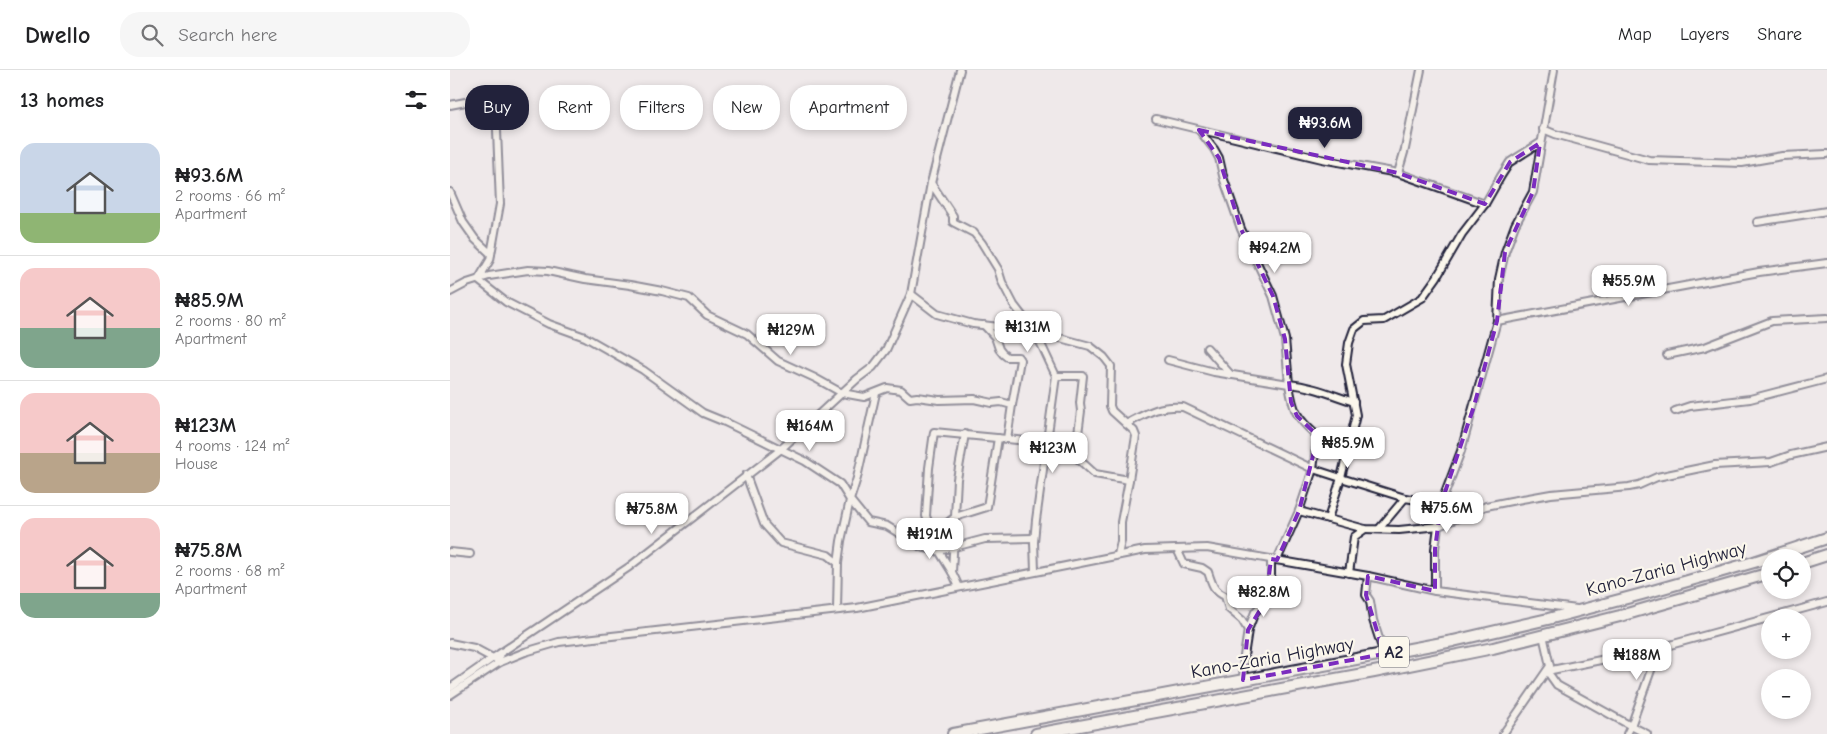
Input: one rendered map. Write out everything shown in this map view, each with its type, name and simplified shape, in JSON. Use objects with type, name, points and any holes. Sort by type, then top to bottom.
[{"type":"highway","name":"Kano-Zaria Highway","points":[[953,734],[1453,641],[1652,592],[1827,538]]},
{"type":"highway","points":[[1811,560],[1827,555]]},
{"type":"highway","name":"Kano-Zaria Highway","points":[[1036,734],[1492,648],[1620,616],[1761,576]]},
{"type":"street","points":[[450,688],[629,567],[780,450],[842,392],[873,367],[886,350],[911,294],[930,183],[960,70]]},
{"type":"street","points":[[1398,173],[1405,149],[1421,70]]},
{"type":"street","points":[[1435,590],[1434,561],[1441,504],[1461,451],[1497,321],[1499,279],[1505,252],[1514,225],[1532,192],[1538,168],[1540,143],[1554,70]]},
{"type":"street","points":[[450,105],[486,98],[492,99],[496,106],[500,204],[490,260],[478,280]]},
{"type":"street","points":[[1156,119],[1322,159],[1398,173],[1485,204]]},
{"type":"street","points":[[1543,129],[1574,140],[1648,160],[1742,163],[1782,156],[1827,154]]},
{"type":"street","points":[[1199,130],[1214,149],[1241,229],[1273,296],[1285,339],[1291,402],[1297,416],[1316,435],[1317,439],[1313,469],[1299,511],[1274,559],[1266,600],[1255,612],[1248,630],[1243,680]]},
{"type":"street","points":[[1328,519],[1341,478],[1356,415],[1346,364],[1349,343],[1354,329],[1364,321],[1384,320],[1422,298],[1462,234],[1485,204],[1510,162],[1540,143]]},
{"type":"street","points":[[930,183],[953,216],[953,222],[974,233],[982,243],[998,269],[1002,282],[1014,305],[1034,331],[1056,376],[1034,538],[1035,571]]},
{"type":"street","points":[[450,192],[464,222],[475,239],[491,254]]},
{"type":"street","points":[[1757,222],[1827,211]]},
{"type":"street","points":[[1497,321],[1758,272],[1827,263]]},
{"type":"street","points":[[450,292],[467,283],[515,271],[548,271],[585,279],[630,285],[689,298],[701,310],[713,318],[747,334],[778,361],[842,392],[864,397],[887,388],[901,390],[910,398],[917,396],[939,400],[974,399],[1012,405]]},
{"type":"street","points":[[478,280],[506,302],[549,324],[585,337],[643,370],[703,413],[805,461],[840,484],[868,522],[887,526],[921,547],[939,551],[985,539],[1034,538]]},
{"type":"street","points":[[911,294],[937,314],[984,325],[1034,331],[1090,346],[1104,357],[1111,366],[1110,406],[1112,411],[1136,436],[1121,522],[1121,541],[1118,555]]},
{"type":"street","points":[[1667,355],[1705,347],[1772,321],[1827,318]]},
{"type":"street","points":[[984,325],[994,337],[1003,354],[1020,360],[1007,439]]},
{"type":"street","points":[[1206,348],[1232,375]]},
{"type":"street","points":[[1168,360],[1214,372],[1303,385],[1354,402]]},
{"type":"street","points":[[1056,376],[1083,376],[1075,456]]},
{"type":"street","points":[[1675,411],[1690,406],[1750,399],[1827,379]]},
{"type":"street","points":[[837,610],[838,563],[841,541],[876,393]]},
{"type":"street","points":[[1126,424],[1154,409],[1168,406],[1183,407],[1313,469],[1405,498],[1441,504]]},
{"type":"street","points":[[959,587],[939,551],[926,516],[929,468],[934,432],[1036,442],[1046,446],[1059,445],[1067,447],[1095,474],[1129,480]]},
{"type":"street","points":[[952,572],[957,479],[965,434]]},
{"type":"street","points":[[921,547],[933,534],[955,517],[987,507],[998,438]]},
{"type":"street","points":[[1299,511],[1365,529],[1399,530],[1439,526],[1486,506],[1552,494],[1629,487],[1640,485],[1657,477],[1715,466],[1771,462],[1791,455],[1827,448]]},
{"type":"street","points":[[746,475],[764,524],[781,544],[828,555],[838,563]]},
{"type":"street","points":[[1379,530],[1405,498]]},
{"type":"street","points":[[1349,573],[1354,537],[1365,529]]},
{"type":"street","points":[[450,695],[500,662],[559,642],[857,608],[1145,550],[1207,548],[1368,576],[1435,590],[1581,609]]},
{"type":"street","points":[[1177,549],[1184,564],[1202,568],[1208,572],[1217,593],[1225,596],[1229,609],[1242,620],[1248,630]]},
{"type":"street","points":[[450,552],[470,554]]},
{"type":"street","points":[[1368,576],[1366,595],[1370,601],[1373,620],[1384,654]]},
{"type":"street","points":[[1547,671],[1660,648],[1827,602]]},
{"type":"street","points":[[1503,734],[1550,666],[1544,635]]},
{"type":"street","points":[[450,643],[474,648],[496,656],[500,662]]},
{"type":"street","points":[[1627,734],[1660,648]]},
{"type":"street","points":[[1547,671],[1557,685],[1647,734]]},
{"type":"highlighted area","points":[[1199,130],[1398,173],[1485,204],[1510,162],[1540,143],[1533,192],[1505,252],[1497,321],[1474,406],[1441,504],[1435,549],[1435,591],[1368,576],[1366,595],[1384,654],[1243,680],[1248,630],[1266,600],[1271,559],[1277,560],[1299,511],[1318,436],[1297,416],[1291,402],[1285,339],[1273,296],[1241,229],[1219,158]]}]
